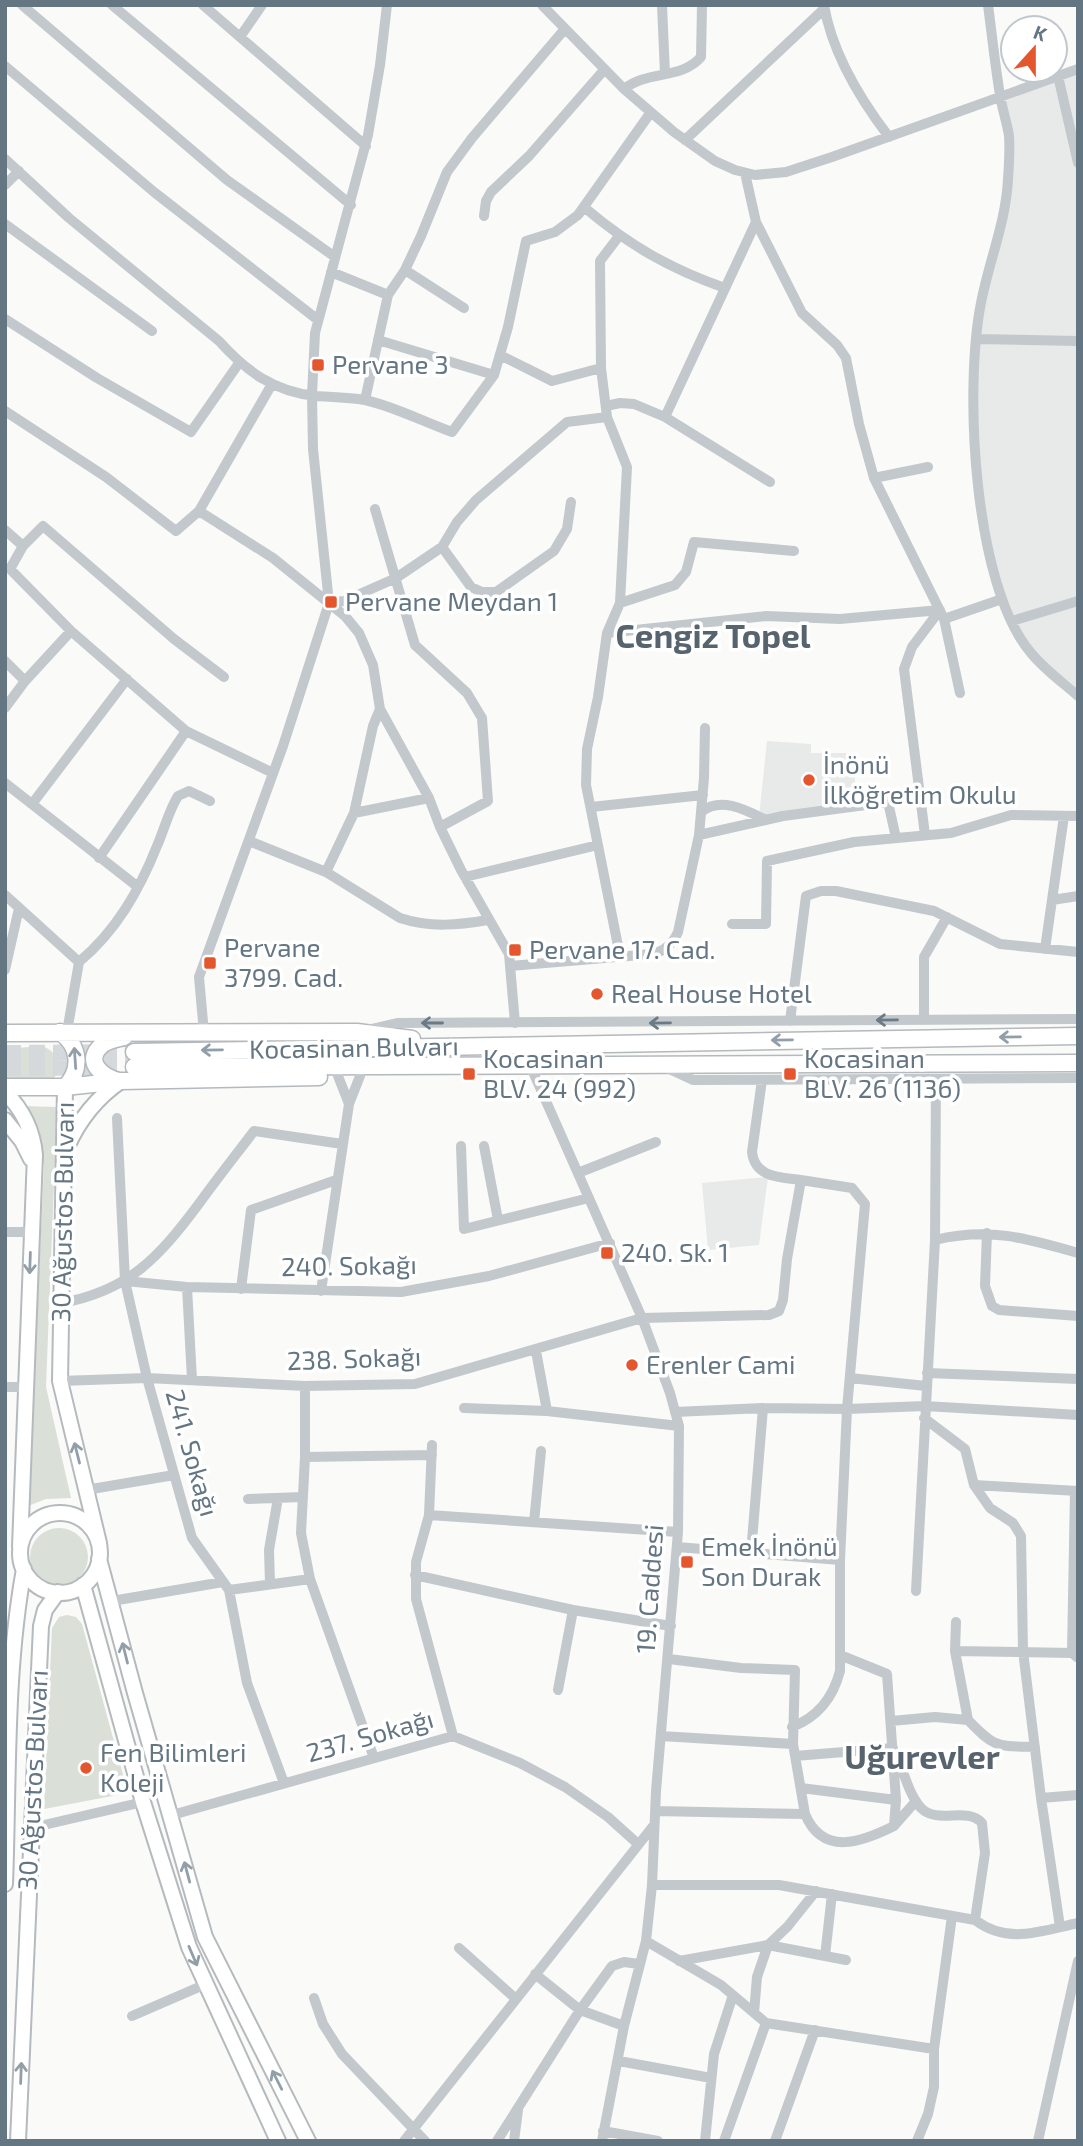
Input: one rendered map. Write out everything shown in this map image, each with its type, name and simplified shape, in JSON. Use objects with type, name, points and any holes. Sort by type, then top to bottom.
[{"type":"highway","points":[[64,1032],[74,1046],[77,1059],[75,1071],[65,1087]]},
{"type":"highway","points":[[121,1081],[101,1074],[95,1055],[99,1047],[107,1042],[139,1032]]},
{"type":"highway","points":[[5,1033],[357,1032],[466,1047]]},
{"type":"highway","name":"Kocasinan Bulvarı","points":[[1078,1035],[466,1047],[134,1059],[464,1065],[1078,1063]]},
{"type":"highway","points":[[5,1090],[121,1081],[399,1075],[464,1065]]},
{"type":"main road","points":[[64,1155],[84,1115],[121,1081]]},
{"type":"main road","name":"30 Ağustos Bulvarı","points":[[65,1087],[60,1381],[99,1543]]},
{"type":"main road","name":"30 Ağustos Bulvarı","points":[[5,1090],[21,1110],[29,1128],[35,1154],[20,1546]]},
{"type":"main road","points":[[5,1120],[22,1141],[34,1171]]},
{"type":"main road","points":[[99,1559],[94,1573],[83,1585],[58,1592],[39,1587],[23,1569],[20,1546],[26,1532],[36,1520],[58,1513],[80,1519],[92,1529],[99,1543],[99,1559],[135,1693],[205,1937],[308,2141]]},
{"type":"main road","name":"30 Ağustos Bulvarı","points":[[5,1884],[8,1693],[23,1569]]},
{"type":"main road","points":[[83,1585],[143,1802],[189,1947],[278,2141]]},
{"type":"main road","name":"30 Ağustos Bulvarı","points":[[18,2141],[40,1642],[42,1618],[58,1592]]},
{"type":"main road","points":[[13,1642],[40,1642]]},
{"type":"street","points":[[22,5],[227,180],[335,257]]},
{"type":"street","points":[[113,5],[351,205]]},
{"type":"street","points":[[203,5],[366,146]]},
{"type":"street","points":[[240,37],[262,5]]},
{"type":"street","points":[[204,1033],[199,977],[273,773],[329,603],[315,485],[312,396],[314,333],[366,146],[387,5]]},
{"type":"street","points":[[542,5],[604,70],[651,112],[715,161],[745,173],[766,175],[786,172],[1036,84]]},
{"type":"street","points":[[662,5],[665,74]]},
{"type":"street","points":[[624,89],[639,79],[687,69],[701,57],[702,5]]},
{"type":"street","points":[[988,5],[1000,97],[1009,138],[1007,198],[1001,231],[981,303],[976,339],[973,416],[980,501],[990,559],[1012,621],[1030,653],[1078,696]]},
{"type":"street","points":[[685,140],[824,7],[837,48],[850,76],[889,137]]},
{"type":"street","points":[[365,400],[388,295],[405,270],[447,172],[472,138],[564,30]]},
{"type":"street","points":[[5,66],[154,192],[318,320]]},
{"type":"street","points":[[484,216],[486,201],[491,192],[529,156],[604,70]]},
{"type":"street","points":[[1059,84],[1078,163]]},
{"type":"street","points":[[5,159],[69,218],[219,341],[251,373],[272,384],[312,396],[365,400],[452,432],[494,375],[526,241],[555,232],[585,208],[651,112]]},
{"type":"street","points":[[5,185],[19,171]]},
{"type":"street","points":[[745,173],[756,222],[802,313],[837,345],[846,358],[859,424],[874,478],[942,614],[960,693]]},
{"type":"street","points":[[585,208],[619,236],[663,262],[725,288]]},
{"type":"street","points":[[665,417],[756,222]]},
{"type":"street","points":[[5,225],[152,331]]},
{"type":"street","points":[[619,236],[600,261],[601,368],[606,412],[627,467],[620,603],[607,633],[587,749],[586,785],[620,957]]},
{"type":"street","points":[[405,270],[464,308]]},
{"type":"street","points":[[331,272],[388,295]]},
{"type":"street","points":[[5,319],[97,378],[191,432],[239,363]]},
{"type":"street","points":[[976,339],[1078,341]]},
{"type":"street","points":[[378,340],[494,375]]},
{"type":"street","points":[[500,355],[552,381],[601,368]]},
{"type":"street","points":[[5,411],[106,477],[176,531],[199,511],[272,384]]},
{"type":"street","points":[[329,603],[344,601],[396,578],[442,547],[475,500],[567,422],[606,412],[620,403],[634,404],[665,417],[770,482]]},
{"type":"street","points":[[874,478],[928,467]]},
{"type":"street","points":[[442,547],[471,587],[482,592],[496,592],[548,556],[559,544],[567,528],[571,502]]},
{"type":"street","points":[[375,509],[415,645],[467,693],[482,718],[488,801],[440,827]]},
{"type":"street","points":[[199,511],[272,558],[329,603],[353,624],[365,643],[376,678],[380,709],[429,798],[465,877],[509,954],[515,1023]]},
{"type":"street","points":[[224,677],[174,639],[43,526],[23,546],[10,569],[71,631],[186,731],[273,773]]},
{"type":"street","points":[[5,530],[23,546]]},
{"type":"street","points":[[620,603],[676,585],[686,572],[694,542],[794,551]]},
{"type":"street","points":[[607,633],[766,616],[841,619],[942,614],[1002,599]]},
{"type":"street","points":[[1012,621],[1078,601]]},
{"type":"street","points":[[925,835],[904,669],[912,647],[942,614]]},
{"type":"street","points":[[5,708],[25,681],[71,631]]},
{"type":"street","points":[[5,661],[25,681]]},
{"type":"street","points":[[32,804],[127,679]]},
{"type":"street","points":[[326,872],[354,813],[373,726],[380,709]]},
{"type":"street","points":[[510,966],[657,952],[672,942],[678,932],[699,835],[705,728]]},
{"type":"street","points":[[99,858],[186,731]]},
{"type":"street","points":[[5,783],[138,887]]},
{"type":"street","points":[[64,1032],[79,962],[113,929],[138,887],[178,796],[190,791],[211,801]]},
{"type":"street","points":[[590,807],[703,794]]},
{"type":"street","points":[[354,813],[429,798]]},
{"type":"street","points":[[699,835],[766,820],[888,802],[896,838]]},
{"type":"street","points":[[701,812],[713,805],[723,804],[766,820]]},
{"type":"street","points":[[732,924],[766,924],[767,861],[854,842],[951,833],[1011,815],[1078,816]]},
{"type":"street","points":[[1045,949],[1064,816]]},
{"type":"street","points":[[249,841],[326,872],[400,918],[437,925],[488,920]]},
{"type":"street","points":[[465,877],[598,845]]},
{"type":"street","points":[[790,1021],[806,896],[821,891],[836,891],[934,911],[1000,944],[1078,952]]},
{"type":"street","points":[[5,895],[79,962]]},
{"type":"street","points":[[1052,900],[1078,896]]},
{"type":"street","points":[[5,970],[19,908]]},
{"type":"street","points":[[925,1020],[924,957],[947,917]]},
{"type":"street","points":[[357,1032],[397,1023],[1078,1019]]},
{"type":"street","name":"19. Caddesi","points":[[530,1065],[642,1318],[679,1426],[678,1532],[646,1941],[624,2026],[619,2062],[602,2136]]},
{"type":"street","points":[[659,1065],[693,1080],[1078,1078]]},
{"type":"street","points":[[338,1076],[349,1104]]},
{"type":"street","points":[[321,1291],[349,1104],[360,1076]]},
{"type":"street","points":[[916,1591],[935,1240],[936,1079]]},
{"type":"street","points":[[762,1080],[752,1152],[757,1167],[768,1175],[852,1188],[865,1204],[847,1409],[840,1560],[840,1656],[837,1680],[830,1697],[810,1718],[792,1727]]},
{"type":"street","name":"241. Sokağı","points":[[117,1118],[125,1281],[147,1378],[192,1538],[226,1586],[247,1683],[284,1783]]},
{"type":"street","points":[[61,1303],[88,1297],[125,1281],[151,1262],[254,1131],[342,1144]]},
{"type":"street","points":[[578,1173],[656,1142]]},
{"type":"street","points":[[461,1146],[464,1229],[589,1198]]},
{"type":"street","points":[[484,1146],[498,1220]]},
{"type":"street","points":[[242,1289],[251,1210],[336,1180]]},
{"type":"street","name":"238. Sokağı","points":[[60,1381],[147,1378],[305,1386],[415,1384],[642,1318],[769,1315],[779,1311],[783,1300],[787,1259],[801,1180]]},
{"type":"street","points":[[5,1232],[31,1232]]},
{"type":"street","points":[[935,1240],[987,1233],[1020,1236],[1078,1253]]},
{"type":"street","points":[[987,1233],[985,1286],[992,1306],[999,1310],[1078,1316]]},
{"type":"street","name":"240. Sokağı","points":[[125,1281],[187,1287],[401,1293],[489,1276],[610,1243]]},
{"type":"street","points":[[187,1287],[192,1380]]},
{"type":"street","points":[[536,1351],[547,1410]]},
{"type":"street","points":[[927,1373],[1078,1378]]},
{"type":"street","points":[[850,1378],[926,1386]]},
{"type":"street","points":[[305,1386],[301,1533],[310,1578],[374,1758]]},
{"type":"street","points":[[5,1388],[25,1387]]},
{"type":"street","points":[[675,1412],[925,1406],[1078,1415]]},
{"type":"street","points":[[464,1408],[547,1410],[679,1426]]},
{"type":"street","points":[[751,1553],[763,1408]]},
{"type":"street","points":[[925,1418],[965,1449],[974,1485],[990,1508],[1013,1523],[1021,1536],[1023,1651],[1060,1927]]},
{"type":"street","points":[[305,1457],[432,1450],[429,1515],[418,1550],[415,1575],[418,1611],[453,1736]]},
{"type":"street","points":[[534,1522],[541,1451]]},
{"type":"street","points":[[86,1490],[174,1475]]},
{"type":"street","points":[[955,1651],[1023,1651],[1075,1656],[1076,1491],[974,1485]]},
{"type":"street","points":[[248,1499],[303,1497]]},
{"type":"street","points":[[270,1584],[269,1550],[278,1498]]},
{"type":"street","points":[[429,1515],[678,1532]]},
{"type":"street","points":[[677,1547],[840,1560]]},
{"type":"street","points":[[415,1575],[573,1610],[671,1626]]},
{"type":"street","points":[[112,1601],[310,1578]]},
{"type":"street","points":[[558,1690],[573,1610]]},
{"type":"street","points":[[956,1622],[955,1651],[968,1720],[990,1742],[1006,1746],[1035,1747]]},
{"type":"street","points":[[840,1656],[887,1674],[893,1748],[894,1826]]},
{"type":"street","points":[[669,1659],[741,1668],[795,1670],[792,1727],[794,1750],[805,1814],[810,1826],[821,1836],[837,1843],[857,1841],[894,1826],[916,1801]]},
{"type":"street","points":[[891,1721],[935,1717],[968,1720]]},
{"type":"street","name":"237. Sokağı","points":[[172,1815],[453,1736],[520,1763],[565,1787],[608,1816],[638,1844]]},
{"type":"street","points":[[661,1736],[794,1750],[893,1748]]},
{"type":"street","points":[[893,1748],[916,1801],[923,1810],[933,1815],[974,1817],[982,1824],[985,1853],[975,1920]]},
{"type":"street","points":[[801,1788],[895,1800]]},
{"type":"street","points":[[1041,1798],[1078,1795]]},
{"type":"street","points":[[31,1828],[143,1802]]},
{"type":"street","points":[[655,1811],[805,1814]]},
{"type":"street","points":[[404,2141],[654,1824]]},
{"type":"street","points":[[652,1885],[779,1885],[975,1920],[996,1932],[1012,1935],[1028,1935],[1078,1923]]},
{"type":"street","points":[[754,2013],[757,1977],[768,1945],[788,1926],[816,1891]]},
{"type":"street","points":[[825,1956],[832,1894]]},
{"type":"street","points":[[918,2141],[932,2101],[934,2049],[952,1916]]},
{"type":"street","points":[[646,1941],[721,1985],[766,2022],[934,2049]]},
{"type":"street","points":[[679,1961],[768,1945],[846,1960]]},
{"type":"street","points":[[460,1948],[516,1998]]},
{"type":"street","points":[[1038,2141],[1078,1961]]},
{"type":"street","points":[[497,2141],[580,2010],[612,1966],[624,1962],[639,1964]]},
{"type":"street","points":[[535,1975],[580,2010],[624,2026]]},
{"type":"street","points":[[132,2016],[205,1984]]},
{"type":"street","points":[[705,2141],[713,2054],[733,1995]]},
{"type":"street","points":[[314,1998],[323,2024],[342,2054],[425,2141]]},
{"type":"street","points":[[723,2141],[766,2022]]},
{"type":"street","points":[[775,2141],[815,2030]]},
{"type":"street","points":[[619,2062],[711,2078]]},
{"type":"street","points":[[514,2141],[518,2107]]},
{"type":"street","points":[[602,2136],[657,2141]]},
{"type":"shaded area","points":[[1078,72],[1078,698],[1030,653],[989,557],[972,381],[1008,181],[1002,102],[1048,84],[1069,84],[1069,76]]},
{"type":"shaded area","name":"İnönü İlköğretim Okulu","points":[[767,741],[811,744],[811,753],[855,753],[855,806],[759,817]]},
{"type":"shaded area","points":[[41,1046],[52,1052],[58,1061],[55,1077],[51,1082],[5,1086],[5,1049]]},
{"type":"shaded area","points":[[22,1106],[57,1107],[46,1387],[71,1498],[46,1499],[28,1506],[44,1167],[38,1137]]},
{"type":"shaded area","points":[[768,1177],[759,1245],[708,1250],[702,1183]]},
{"type":"shaded area","points":[[59,1528],[75,1533],[83,1541],[88,1557],[83,1573],[75,1581],[59,1586],[43,1581],[35,1573],[30,1557],[35,1541],[43,1533]]},
{"type":"shaded area","points":[[59,1617],[76,1617],[82,1624],[128,1793],[44,1809],[52,1628]]},
{"type":"tunnel","points":[[5,1053],[134,1052]]},
{"type":"tunnel","points":[[5,1068],[134,1067]]},
{"type":"place","name":"Pervane 3","points":[[318,365]]},
{"type":"place","name":"Pervane Meydan 1","points":[[331,602]]},
{"type":"place","name":"İnönü İlköğretim Okulu","points":[[809,780]]},
{"type":"place","name":"Pervane 17. Cad.","points":[[515,950]]},
{"type":"place","name":"Pervane 3799. Cad.","points":[[210,963]]},
{"type":"place","name":"Real House Hotel","points":[[597,994]]},
{"type":"place","name":"Kocasinan BLV. 24 (992)","points":[[469,1074]]},
{"type":"place","name":"Kocasinan BLV. 26 (1136)","points":[[790,1074]]},
{"type":"place","name":"240. Sk. 1","points":[[607,1253]]},
{"type":"place","name":"Erenler Cami","points":[[632,1365]]},
{"type":"place","name":"Emek İnönü Son Durak","points":[[687,1562]]},
{"type":"place","name":"Fen Bilimleri Koleji","points":[[86,1768]]},
{"type":"district","name":"Cengiz Topel","points":[[713,636]]},
{"type":"district","name":"Uğurevler","points":[[922,1757]]}]
